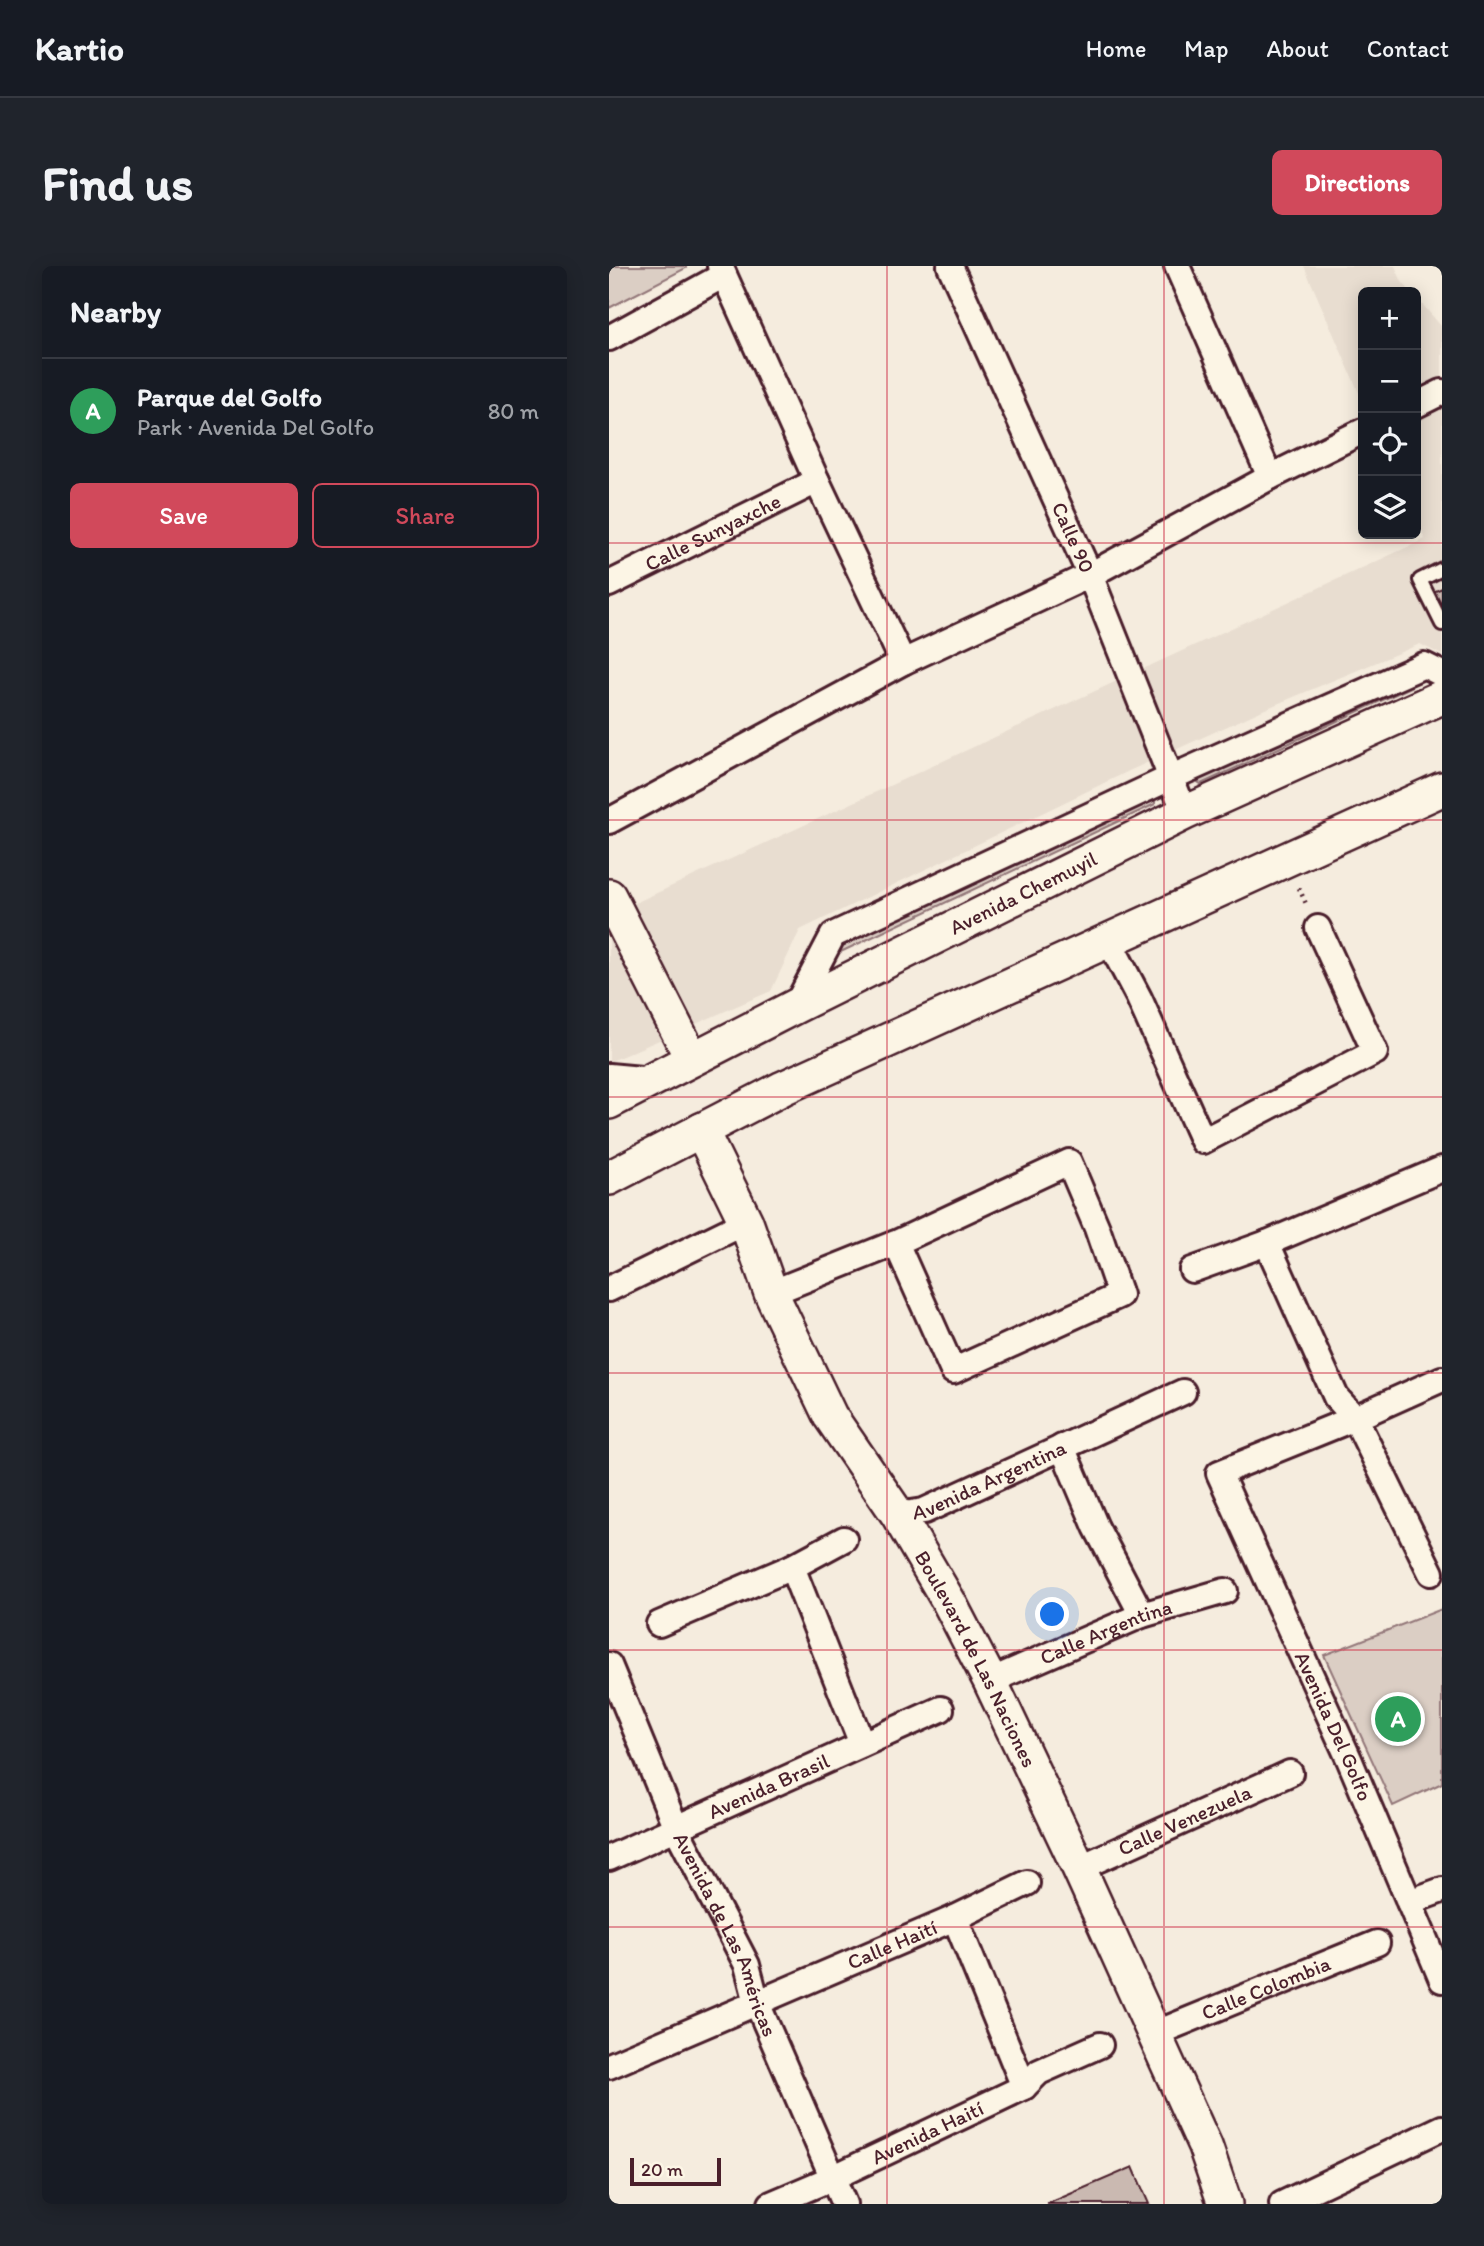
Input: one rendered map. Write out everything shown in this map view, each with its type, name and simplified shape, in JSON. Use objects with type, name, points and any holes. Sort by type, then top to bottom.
[{"type":"main road","name":"Avenida Chemuyil","points":[[609,1102],[1185,813],[1442,697]]},
{"type":"main road","points":[[609,1178],[783,1088],[1442,789]]},
{"type":"main road","points":[[609,896],[692,1059]]},
{"type":"main road","name":"Boulevard de Las Naciones","points":[[701,1130],[746,1222],[771,1293],[830,1416],[898,1515],[949,1602],[990,1681],[1079,1868],[1205,2146],[1225,2204]]},
{"type":"street","name":"Calle 90","points":[[950,266],[1090,575],[1185,813]]},
{"type":"street","points":[[1177,266],[1270,477]]},
{"type":"street","points":[[609,338],[722,270],[817,481],[904,662]]},
{"type":"street","points":[[1421,402],[1442,392]]},
{"type":"street","points":[[609,821],[904,662],[1090,575],[1270,477],[1358,433]]},
{"type":"street","name":"Calle Sunyaxche","points":[[609,584],[817,481]]},
{"type":"street","points":[[796,1006],[833,935],[1172,777],[1424,665],[1442,674]]},
{"type":"street","points":[[1108,939],[1139,998],[1203,1141],[1375,1052],[1318,928]]},
{"type":"street","points":[[609,1076],[652,1080]]},
{"type":"street","points":[[771,1293],[896,1243],[1069,1162],[1121,1295],[953,1371],[896,1243]]},
{"type":"street","points":[[1192,1270],[1267,1243],[1442,1169]]},
{"type":"street","points":[[609,1289],[746,1222]]},
{"type":"street","points":[[1267,1243],[1336,1397],[1355,1418],[1431,1573]]},
{"type":"street","points":[[1355,1418],[1442,1379]]},
{"type":"street","points":[[1062,1447],[1183,1392]]},
{"type":"street","name":"Avenida Del Golfo","points":[[1355,1418],[1219,1473],[1349,1759],[1442,1980]]},
{"type":"street","name":"Avenida Argentina","points":[[898,1515],[924,1511],[1062,1447],[1096,1527],[1142,1615]]},
{"type":"street","points":[[659,1624],[792,1567],[844,1539]]},
{"type":"street","points":[[792,1567],[862,1744]]},
{"type":"street","name":"Calle Argentina","points":[[990,1681],[1142,1615],[1225,1591]]},
{"type":"street","name":"Avenida de Las Américas","points":[[609,1665],[676,1828],[747,1965],[757,2003],[844,2204]]},
{"type":"street","name":"Avenida Brasil","points":[[609,1858],[941,1709]]},
{"type":"street","name":"Calle Venezuela","points":[[1079,1868],[1290,1773]]},
{"type":"street","name":"Calle Haití","points":[[609,2066],[955,1918],[1027,1884]]},
{"type":"street","points":[[1409,1902],[1442,1890]]},
{"type":"street","points":[[955,1918],[1024,2087]]},
{"type":"street","name":"Calle Colombia","points":[[1154,2034],[1377,1943]]},
{"type":"street","name":"Avenida Haití","points":[[771,2204],[1024,2087],[1039,2072],[1100,2045]]},
{"type":"street","points":[[1282,2204],[1442,2128]]},
{"type":"lane","points":[[1442,569],[1420,580],[1442,624]]},
{"type":"path","points":[[1285,859],[1318,928]]},
{"type":"shaded area","points":[[609,266],[686,266],[686,268],[609,308]]},
{"type":"shaded area","points":[[1304,266],[1395,266],[1406,287],[1358,287],[1358,390]]},
{"type":"shaded area","points":[[1421,303],[1442,327],[1442,655],[1420,644],[1265,709],[1131,770],[800,930],[771,991],[609,1062],[609,915],[1425,539],[1421,530]]},
{"type":"shaded area","points":[[1410,685],[1411,687],[1201,784],[1196,781],[1196,775]]},
{"type":"shaded area","points":[[1151,797],[1155,799],[1155,804],[830,957],[838,945]]},
{"type":"shaded area","points":[[1442,1609],[1442,1783],[1393,1806],[1324,1655]]},
{"type":"building","points":[[1442,588],[1442,622],[1431,593]]},
{"type":"building","points":[[1133,2167],[1149,2204],[1047,2204]]},
{"type":"place","name":"Parque del Golfo","points":[[1398,1719]]}]
